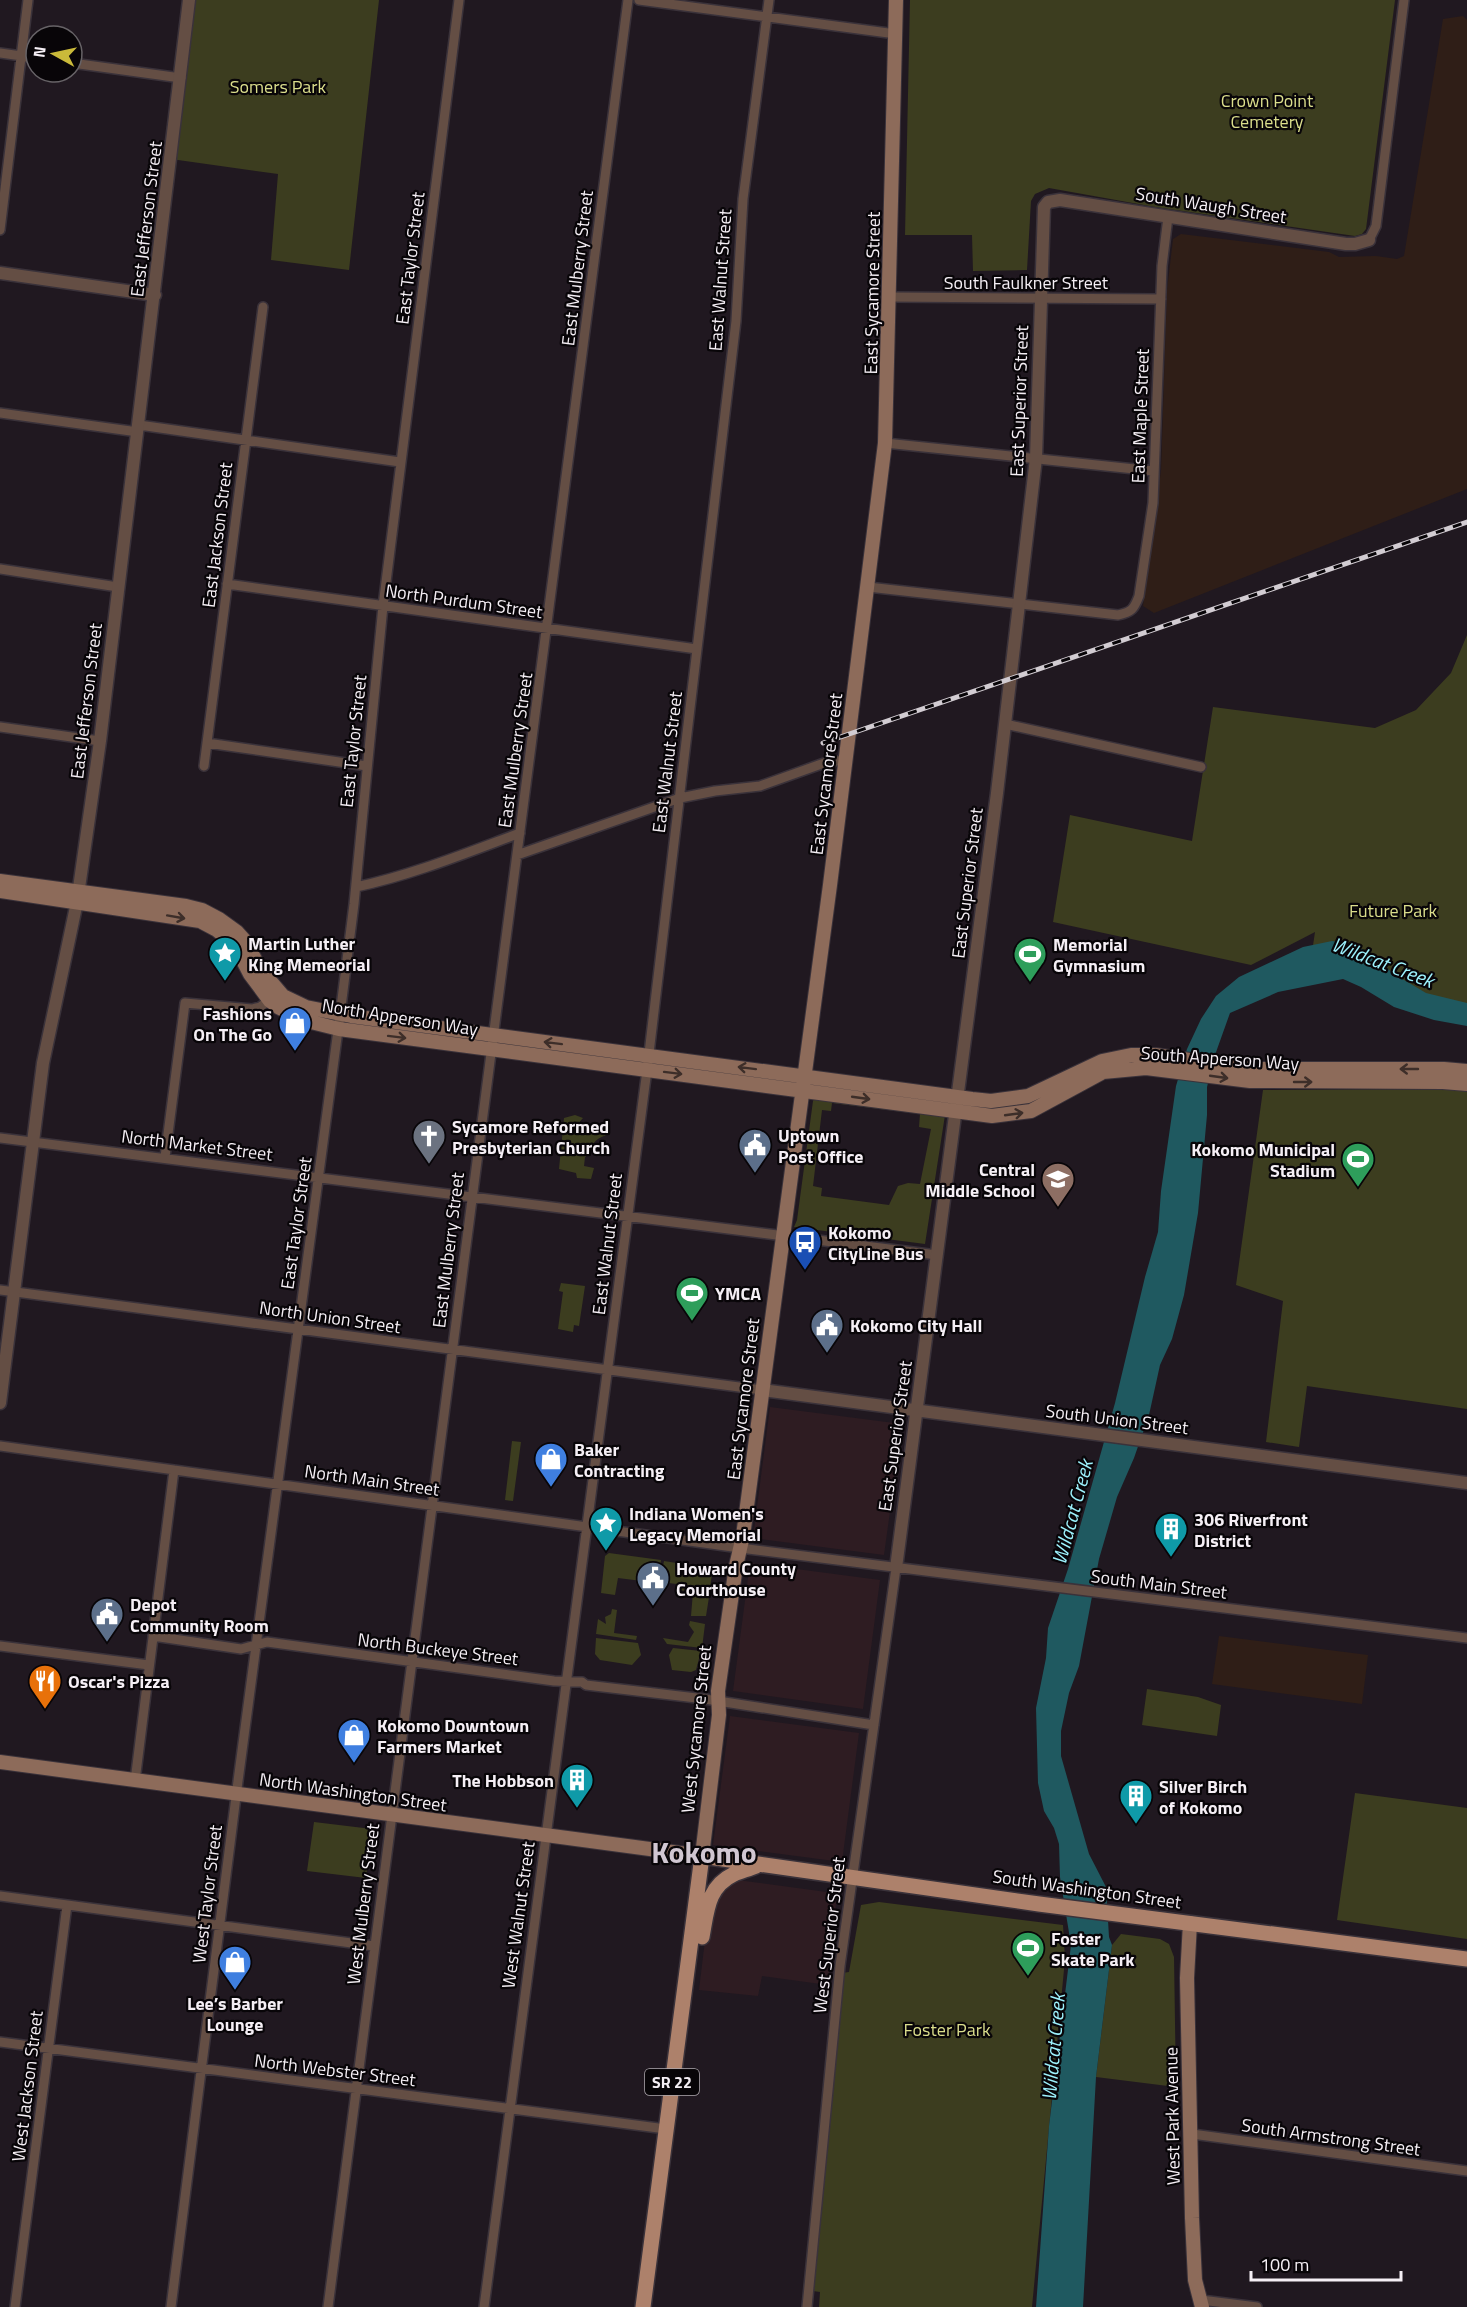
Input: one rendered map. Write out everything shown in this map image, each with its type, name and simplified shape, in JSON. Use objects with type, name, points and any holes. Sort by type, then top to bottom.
[{"type":"main road","name":"East Sycamore Street","points":[[740,1548],[804,1083],[885,443],[896,0]]},
{"type":"main road","name":"North Apperson Way","points":[[0,881],[78,897]]},
{"type":"main road","name":"North Apperson Way","points":[[0,891],[186,906],[202,910],[219,919],[246,942],[275,996],[303,1020],[339,1022],[804,1083]]},
{"type":"main road","name":"South Apperson Way","points":[[804,1083],[957,1104],[992,1116],[1031,1111],[1103,1072],[1154,1061],[1246,1074],[1467,1084]]},
{"type":"main road","name":"South Apperson Way","points":[[1246,1074],[1467,1071]]},
{"type":"main road","name":"West Sycamore Street","points":[[644,2307],[702,1856],[719,1702],[718,1690],[740,1548]]},
{"type":"main road","name":"North Washington Street","points":[[0,1762],[702,1856]]},
{"type":"main road","name":"South Washington Street","points":[[702,1856],[1039,1904],[1467,1959]]},
{"type":"main road","points":[[685,1992],[713,1892],[719,1884],[731,1876],[760,1864]]},
{"type":"main road","name":"West Park Avenue","points":[[1190,1923],[1187,1977],[1194,2261],[1195,2280],[1202,2304]]},
{"type":"street","points":[[0,230],[28,0]]},
{"type":"street","name":"East Jefferson Street","points":[[0,1404],[43,1063],[78,897],[100,741],[189,0]]},
{"type":"street","name":"East Taylor Street","points":[[277,1485],[356,887],[383,606],[459,0]]},
{"type":"street","name":"East Mulberry Street","points":[[432,1505],[471,1195],[548,629],[628,0]]},
{"type":"street","points":[[639,0],[896,34]]},
{"type":"street","name":"East Walnut Street","points":[[588,1527],[680,798],[736,321],[742,199],[769,0]]},
{"type":"street","points":[[1369,240],[1376,226],[1404,0]]},
{"type":"street","points":[[0,53],[24,56]]},
{"type":"street","points":[[84,65],[181,78]]},
{"type":"street","name":"South Waugh Street","points":[[1048,202],[1060,200],[1346,244],[1369,240]]},
{"type":"street","name":"East Superior Street","points":[[896,1568],[1020,604],[1036,458],[1042,225],[1044,207],[1048,202]]},
{"type":"street","name":"East Maple Street","points":[[1020,604],[1118,615],[1134,609],[1139,596],[1153,503],[1161,298],[1168,217]]},
{"type":"street","points":[[0,273],[155,295]]},
{"type":"street","name":"South Faulkner Street","points":[[890,297],[1161,298]]},
{"type":"street","name":"East Jackson Street","points":[[204,766],[263,307]]},
{"type":"street","points":[[0,413],[245,440],[400,462]]},
{"type":"street","points":[[885,443],[1154,471]]},
{"type":"street","points":[[0,570],[118,587]]},
{"type":"street","name":"North Purdum Street","points":[[227,584],[697,649]]},
{"type":"street","points":[[868,588],[1020,604]]},
{"type":"street","points":[[1005,724],[1202,767]]},
{"type":"street","points":[[0,727],[100,741]]},
{"type":"street","points":[[207,743],[368,766]]},
{"type":"street","points":[[517,855],[680,798],[760,786],[827,762],[846,760]]},
{"type":"street","points":[[356,887],[381,882],[439,863],[520,833]]},
{"type":"street","points":[[165,1157],[185,1003],[252,1009],[260,1007],[275,996]]},
{"type":"street","name":"North Market Street","points":[[0,1138],[319,1176],[937,1255]]},
{"type":"street","name":"North Union Street","points":[[0,1290],[762,1390]]},
{"type":"street","name":"South Union Street","points":[[762,1390],[1467,1483]]},
{"type":"street","name":"North Main Street","points":[[0,1446],[740,1548]]},
{"type":"street","points":[[135,1781],[174,1470]]},
{"type":"street","name":"West Taylor Street","points":[[171,2307],[277,1485]]},
{"type":"street","name":"West Mulberry Street","points":[[328,2307],[432,1505]]},
{"type":"street","name":"West Walnut Street","points":[[484,2307],[588,1527]]},
{"type":"street","name":"South Main Street","points":[[740,1548],[1467,1638]]},
{"type":"street","name":"West Superior Street","points":[[807,2307],[840,1966],[896,1568]]},
{"type":"street","name":"North Buckeye Street","points":[[153,1636],[241,1648],[267,1642],[281,1646],[566,1682],[582,1682],[586,1685],[874,1725]]},
{"type":"street","points":[[0,1646],[149,1665]]},
{"type":"street","points":[[0,1896],[374,1946]]},
{"type":"street","name":"West Jackson Street","points":[[15,2307],[67,1905]]},
{"type":"street","name":"North Webster Street","points":[[0,2042],[666,2128]]},
{"type":"street","name":"South Armstrong Street","points":[[1192,2134],[1467,2171]]},
{"type":"street","points":[[1202,2304],[1257,2307]]},
{"type":"shaded area","points":[[1463,16],[1467,20],[1467,489],[1154,613],[1143,606],[1161,470],[1167,290],[1173,239],[1181,234],[1329,252],[1339,257],[1376,256],[1397,259],[1404,256],[1443,19]]},
{"type":"shaded area","points":[[770,1407],[902,1424],[884,1555],[753,1538]]},
{"type":"shaded area","points":[[750,1563],[880,1580],[863,1709],[733,1691]]},
{"type":"shaded area","points":[[1219,1636],[1368,1655],[1362,1704],[1212,1684]]},
{"type":"shaded area","points":[[730,1716],[859,1733],[842,1862],[713,1845]]},
{"type":"shaded area","points":[[737,1880],[834,1893],[836,1903],[828,1985],[762,1976],[758,1996],[699,1990],[708,1915],[716,1893]]},
{"type":"green space","name":"Somers Park","points":[[189,0],[379,0],[349,270],[271,260],[278,174],[171,159]]},
{"type":"green space","name":"Crown Point Cemetery","points":[[910,0],[1395,0],[1366,229],[1362,234],[1355,236],[1155,207],[1049,188],[1035,194],[1031,201],[1027,270],[973,271],[972,235],[905,235]]},
{"type":"green space","name":"Future Park","points":[[1467,635],[1467,1012],[1311,959],[1315,932],[1251,965],[1053,922],[1070,815],[1192,841],[1213,707],[1375,728],[1416,710],[1451,673]]},
{"type":"green space","name":"Kokomo Municipal Stadium","points":[[1452,1089],[1467,1091],[1467,1409],[1307,1386],[1299,1447],[1266,1442],[1283,1301],[1236,1285],[1263,1090]]},
{"type":"green space","points":[[816,1096],[945,1115],[925,1244],[794,1227],[797,1220],[813,1101]],"holes":[[[832,1103],[920,1114],[919,1127],[931,1129],[920,1184],[908,1183],[898,1186],[889,1205],[821,1196],[822,1188],[813,1186],[822,1110],[831,1111]]]},
{"type":"green space","points":[[575,1115],[583,1118],[576,1126],[579,1130],[594,1132],[605,1126],[609,1127],[609,1134],[596,1140],[590,1153],[585,1157],[584,1166],[594,1168],[591,1179],[577,1178],[576,1173],[559,1169],[564,1118]]},
{"type":"green space","points":[[561,1283],[585,1286],[579,1326],[574,1325],[573,1332],[558,1329],[563,1292],[559,1291]]},
{"type":"green space","points":[[512,1441],[521,1442],[513,1501],[505,1500]]},
{"type":"green space","points":[[609,1553],[661,1560],[658,1583],[618,1578],[615,1595],[601,1593],[605,1556]]},
{"type":"green space","points":[[664,1561],[708,1568],[712,1574],[710,1588],[660,1582]]},
{"type":"green space","points":[[679,1587],[710,1591],[706,1616],[691,1616],[693,1592],[679,1590]]},
{"type":"green space","points":[[612,1609],[617,1610],[614,1633],[637,1636],[636,1640],[596,1634],[598,1619],[606,1624],[605,1617],[611,1614]]},
{"type":"green space","points":[[690,1621],[705,1624],[702,1648],[667,1644],[663,1638],[688,1642],[694,1632],[689,1625]]},
{"type":"green space","points":[[596,1638],[638,1643],[641,1655],[632,1665],[600,1660],[595,1654]]},
{"type":"green space","points":[[673,1648],[701,1651],[696,1670],[691,1672],[672,1670],[669,1655]]},
{"type":"green space","points":[[1147,1689],[1198,1697],[1221,1705],[1217,1736],[1142,1725]]},
{"type":"green space","points":[[1355,1793],[1467,1808],[1467,1939],[1337,1920]]},
{"type":"green space","points":[[314,1822],[372,1829],[366,1878],[307,1871]]},
{"type":"green space","name":"Foster Park","points":[[879,1902],[1063,1925],[1065,1959],[1032,2307],[819,2307],[820,2292],[813,2291],[842,1973],[849,1972],[861,1905]]},
{"type":"green space","points":[[1121,1934],[1160,1939],[1169,1944],[1174,1957],[1176,2087],[1096,2077],[1112,1945]]},
{"type":"water","points":[[1332,941],[1346,943],[1367,951],[1394,974],[1426,993],[1467,1003],[1467,1026],[1434,1020],[1394,1007],[1343,979],[1278,992],[1230,1013],[1215,1055],[1207,1087],[1207,1115],[1198,1213],[1184,1295],[1172,1339],[1160,1365],[1149,1415],[1117,1497],[1099,1559],[1079,1666],[1069,1693],[1061,1731],[1061,1756],[1089,1854],[1106,1887],[1109,1937],[1112,1945],[1096,2077],[1083,2307],[1036,2307],[1049,2126],[1071,1945],[1060,1877],[1059,1844],[1054,1828],[1044,1811],[1038,1783],[1036,1708],[1046,1658],[1048,1628],[1068,1569],[1115,1403],[1158,1232],[1161,1191],[1176,1086],[1187,1049],[1201,1019],[1216,996],[1239,977],[1303,947]]},
{"type":"railway","points":[[823,743],[1467,522]]},
{"type":"place","name":"Martin Luther King Memeorial","points":[[225,982]]},
{"type":"place","name":"Memorial Gymnasium","points":[[1030,983]]},
{"type":"place","name":"Fashions On The Go","points":[[295,1052]]},
{"type":"place","name":"Sycamore Reformed Presbyterian Church","points":[[429,1165]]},
{"type":"place","name":"Uptown Post Office","points":[[755,1174]]},
{"type":"place","name":"Kokomo Municipal Stadium","points":[[1358,1188]]},
{"type":"place","name":"Central Middle School","points":[[1058,1208]]},
{"type":"place","name":"Kokomo CityLine Bus","points":[[805,1271]]},
{"type":"place","name":"YMCA","points":[[692,1322]]},
{"type":"place","name":"Kokomo City Hall","points":[[827,1354]]},
{"type":"place","name":"Baker Contracting","points":[[551,1488]]},
{"type":"place","name":"Indiana Women's Legacy Memorial","points":[[606,1552]]},
{"type":"place","name":"306 Riverfront District","points":[[1171,1558]]},
{"type":"place","name":"Howard County Courthouse","points":[[653,1607]]},
{"type":"place","name":"Depot Community Room","points":[[107,1643]]},
{"type":"place","name":"Oscar's Pizza","points":[[45,1710]]},
{"type":"place","name":"Kokomo Downtown Farmers Market","points":[[354,1764]]},
{"type":"place","name":"The Hobbson","points":[[577,1809]]},
{"type":"place","name":"Silver Birch of Kokomo","points":[[1136,1825]]},
{"type":"place","name":"Foster Skate Park","points":[[1028,1977]]},
{"type":"place","name":"Lee’s Barber Lounge","points":[[235,1991]]},
{"type":"district","name":"Kokomo","points":[[704,1852]]},
{"type":"water label","name":"Wildcat Creek","points":[[1383,962]]},
{"type":"water label","name":"Wildcat Creek","points":[[1072,1512]]},
{"type":"water label","name":"Wildcat Creek","points":[[1053,2047]]}]
